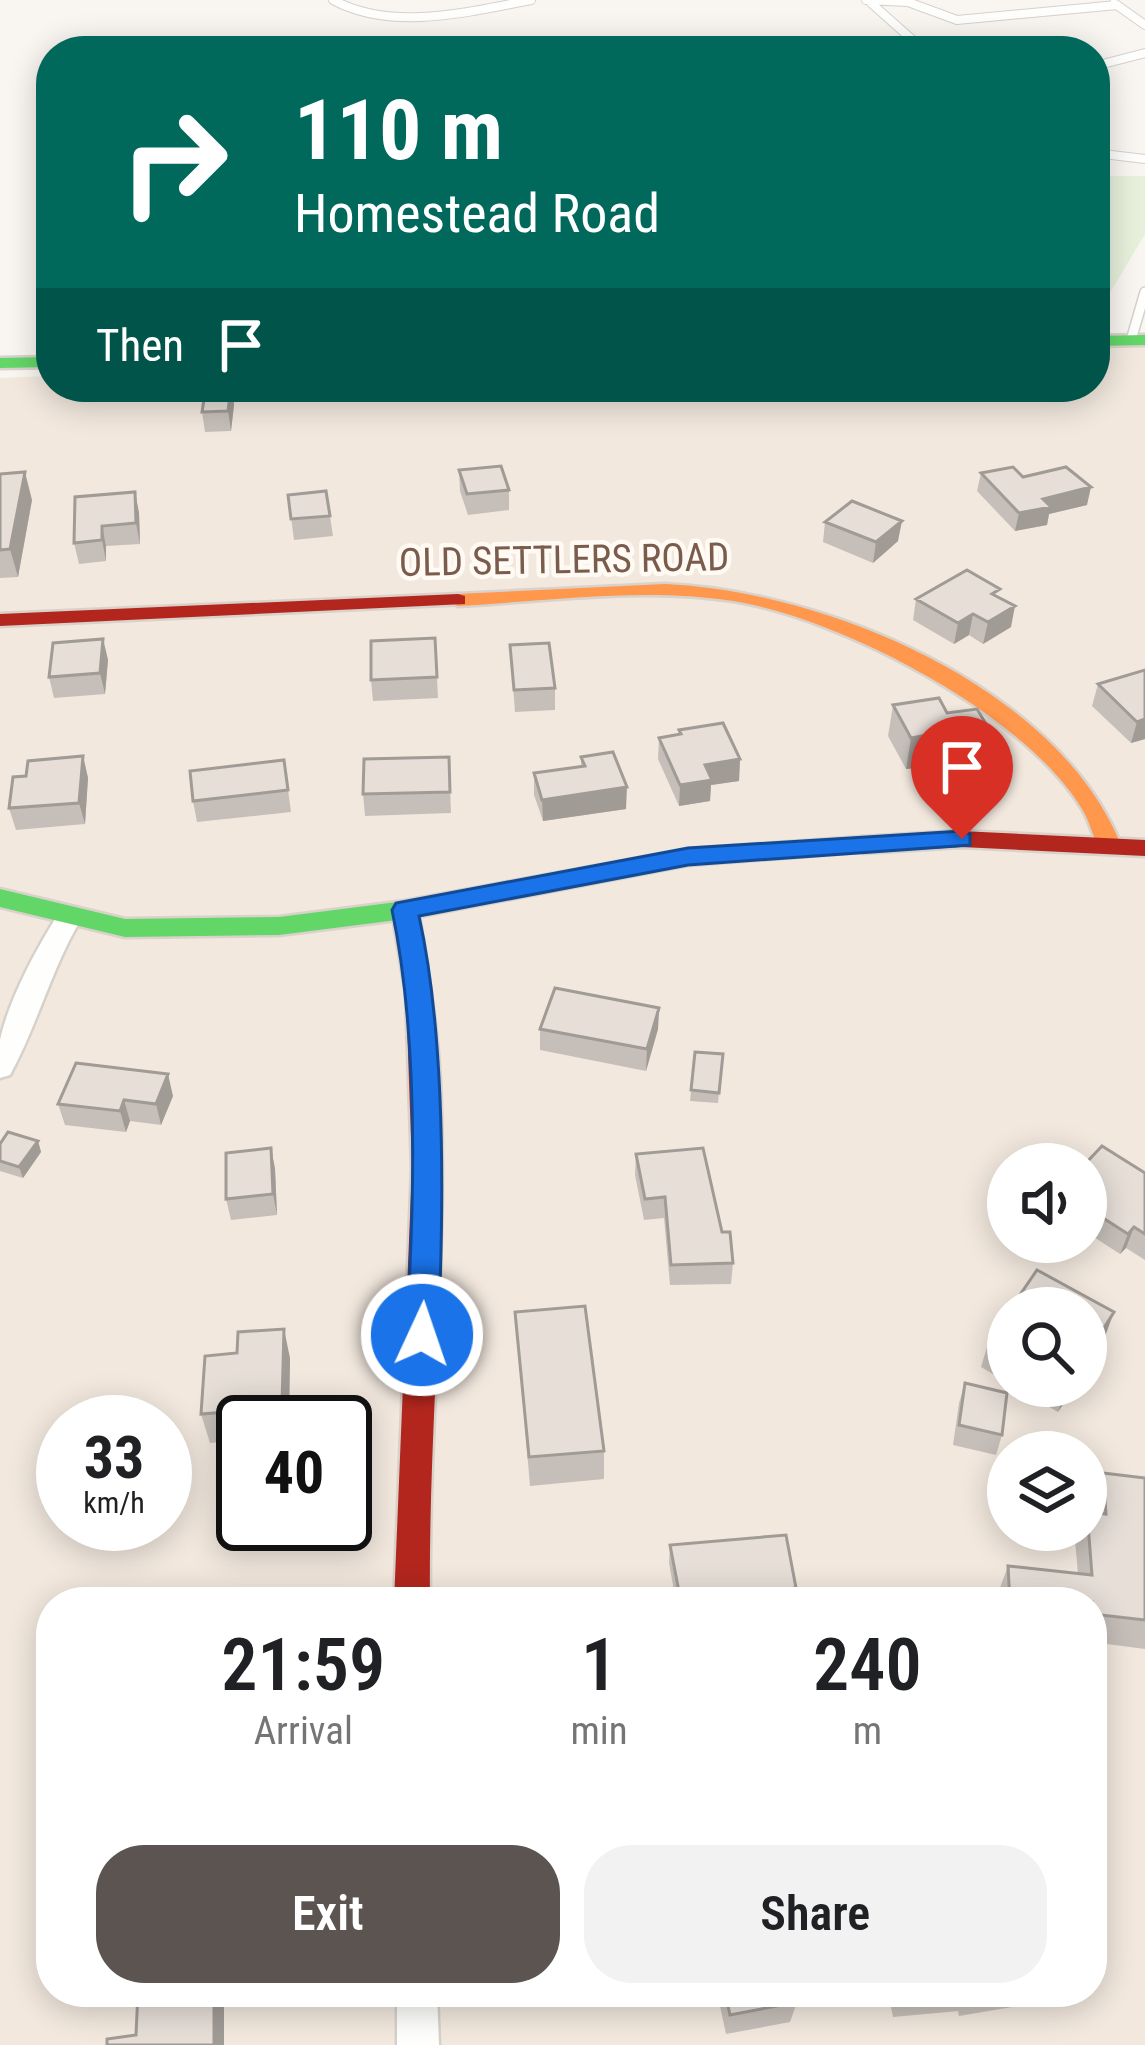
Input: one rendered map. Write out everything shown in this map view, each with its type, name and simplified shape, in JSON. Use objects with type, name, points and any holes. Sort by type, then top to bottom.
[{"type":"street","points":[[0,363],[36,362]]},
{"type":"street","name":"OLD SETTLERS ROAD","points":[[0,620],[649,591],[749,597],[835,625],[983,702],[1090,798],[1105,821],[1109,845]]},
{"type":"street","points":[[0,898],[125,928],[279,926],[405,910],[688,857],[962,839],[1145,848]]},
{"type":"street","points":[[405,910],[418,970],[427,1253],[409,1509],[412,1587]]},
{"type":"street","points":[[0,1068],[28,1014],[54,937],[70,916]]},
{"type":"street","points":[[417,2007],[418,2045]]},
{"type":"lane","points":[[334,0],[350,13],[377,16],[531,0]]},
{"type":"lane","points":[[865,0],[908,2],[957,20],[1114,3],[1145,25]]},
{"type":"lane","points":[[865,0],[882,8],[910,36]]},
{"type":"lane","points":[[1110,62],[1145,53]]},
{"type":"lane","points":[[1110,155],[1145,159]]},
{"type":"lane","points":[[1138,340],[1134,316],[1145,292]]},
{"type":"shaded area","points":[[1145,347],[1145,2045],[0,2045],[0,378],[36,377],[36,402],[1110,402],[1110,348]]},
{"type":"green space","points":[[1110,176],[1145,176],[1145,234],[1110,293]]},
{"type":"building","points":[[204,402],[229,402],[228,411],[202,412]]},
{"type":"building","points":[[501,466],[509,490],[467,494],[459,470]]},
{"type":"building","points":[[1013,467],[1023,477],[1066,467],[1091,487],[1043,499],[1051,507],[1019,513],[981,473]]},
{"type":"building","points":[[25,472],[10,549],[0,550],[0,474]]},
{"type":"building","points":[[326,491],[330,516],[291,519],[288,495]]},
{"type":"building","points":[[135,492],[136,523],[102,526],[102,540],[74,543],[75,497]]},
{"type":"building","points":[[852,501],[902,521],[876,542],[825,522]]},
{"type":"building","points":[[967,570],[1000,589],[992,594],[1015,606],[988,622],[973,614],[958,623],[916,599]]},
{"type":"building","points":[[435,638],[437,677],[371,680],[371,641]]},
{"type":"building","points":[[103,639],[100,673],[49,677],[53,643]]},
{"type":"building","points":[[549,643],[555,688],[514,690],[510,645]]},
{"type":"building","points":[[1145,670],[1145,719],[1137,722],[1098,684]]},
{"type":"building","points":[[939,698],[947,713],[977,709],[1001,749],[934,758],[922,736],[911,738],[893,705]]},
{"type":"building","points":[[723,723],[740,759],[705,765],[712,780],[680,785],[659,738]]},
{"type":"building","points":[[613,752],[627,787],[542,800],[534,773],[585,766],[581,757]]},
{"type":"building","points":[[83,756],[79,803],[9,808],[13,777],[26,776],[28,761]]},
{"type":"building","points":[[449,757],[450,792],[363,794],[364,759]]},
{"type":"building","points":[[284,760],[288,790],[193,801],[190,771]]},
{"type":"building","points":[[555,988],[659,1008],[647,1049],[540,1029]]},
{"type":"building","points":[[695,1052],[723,1054],[719,1093],[691,1090]]},
{"type":"building","points":[[76,1063],[168,1074],[156,1104],[124,1100],[120,1111],[58,1104]]},
{"type":"building","points":[[8,1132],[38,1141],[19,1167],[0,1161],[0,1144]]},
{"type":"building","points":[[271,1148],[273,1194],[226,1199],[226,1153]]},
{"type":"building","points":[[703,1148],[722,1232],[730,1232],[733,1263],[671,1265],[665,1197],[645,1199],[636,1154]]},
{"type":"building","points":[[1107,1149],[1145,1173],[1145,1234],[1134,1227],[1128,1234],[1107,1220]]},
{"type":"building","points":[[1037,1270],[1068,1287],[1025,1287]]},
{"type":"building","points":[[585,1306],[604,1451],[529,1457],[515,1312]]},
{"type":"building","points":[[284,1329],[282,1395],[216,1395],[216,1413],[201,1414],[205,1356],[237,1353],[238,1332]]},
{"type":"building","points":[[965,1383],[987,1388],[987,1407],[1005,1407],[1002,1431],[959,1425]]},
{"type":"building","points":[[1107,1473],[1145,1478],[1145,1620],[1107,1616],[1107,1587],[1009,1587],[1008,1566],[1092,1575],[1090,1551],[1107,1551]]},
{"type":"building","points":[[786,1535],[796,1587],[678,1587],[670,1545]]},
{"type":"building","points":[[137,2007],[214,2007],[214,2045],[107,2045],[107,2039],[136,2035]]},
{"type":"building","points":[[728,2007],[771,2007],[730,2015]]},
{"type":"traffic: fast","points":[[1110,341],[1145,340]]},
{"type":"traffic: fast","points":[[0,363],[36,362]]},
{"type":"traffic: fast","points":[[0,898],[125,928],[279,926],[405,910],[688,857],[863,845]]},
{"type":"traffic: slow","points":[[458,600],[665,590],[733,595],[827,621],[930,669],[1024,733],[1091,803],[1109,845]]},
{"type":"traffic: jam","points":[[0,620],[458,600]]},
{"type":"traffic: jam","points":[[863,845],[961,839],[1145,848]]},
{"type":"traffic: jam","points":[[405,910],[419,995],[427,1168],[412,1587]]},
{"type":"route","points":[[422,1335],[427,1253],[418,970],[405,910],[688,857],[962,839]]}]
